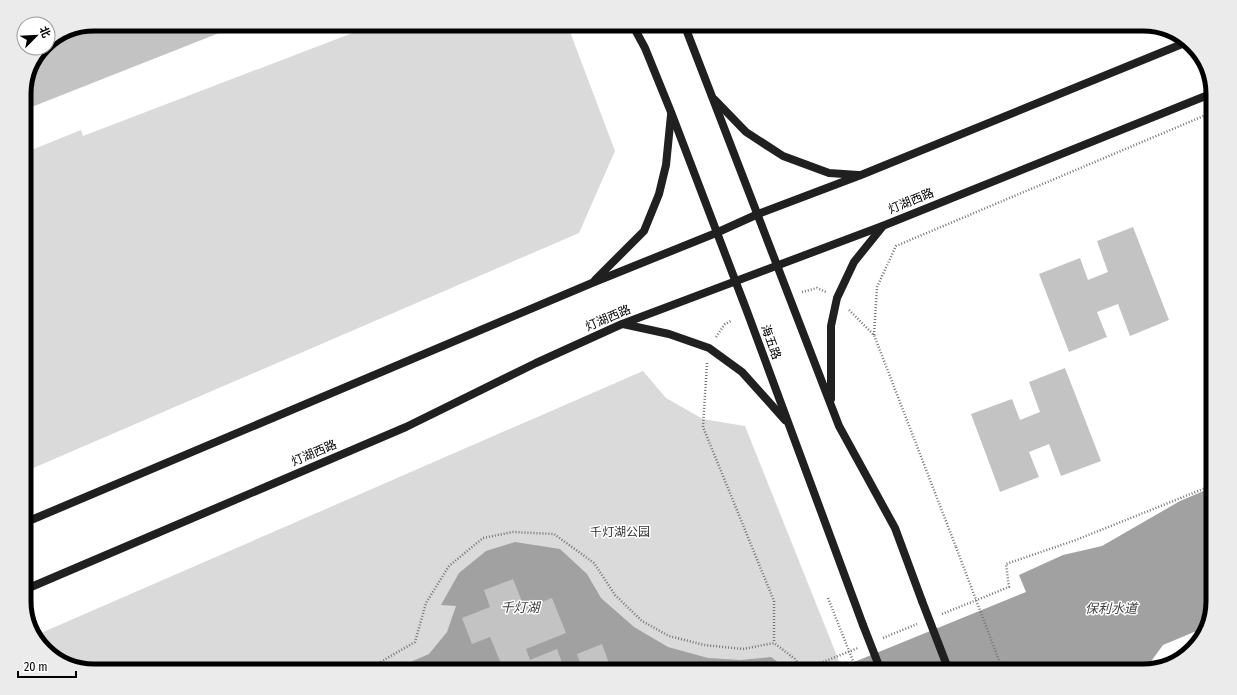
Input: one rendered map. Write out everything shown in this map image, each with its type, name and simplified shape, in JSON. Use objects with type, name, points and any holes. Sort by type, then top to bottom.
[{"type":"main road","name":"海五路","points":[[636,31],[645,48],[671,112],[878,664]]},
{"type":"main road","points":[[687,31],[839,426],[895,528],[946,664]]},
{"type":"main road","points":[[31,520],[592,282],[716,233],[758,214],[861,175],[1181,44]]},
{"type":"main road","name":"灯湖西路","points":[[31,587],[406,427],[536,363],[622,324],[885,224],[1206,97]]},
{"type":"main road","points":[[713,98],[746,132],[783,156],[829,173],[861,175]]},
{"type":"main road","points":[[592,282],[644,231],[659,194],[666,165],[671,112]]},
{"type":"main road","points":[[831,404],[830,326],[837,298],[854,262],[885,224]]},
{"type":"main road","points":[[622,324],[668,334],[709,348],[742,372],[789,424]]},
{"type":"path","points":[[874,335],[877,286],[896,246],[1206,115]]},
{"type":"path","points":[[802,292],[817,288],[837,298],[874,335],[1000,664]]},
{"type":"path","points":[[731,321],[725,324],[709,348],[703,427],[774,601],[774,643]]},
{"type":"path","points":[[936,617],[1009,587],[1006,564],[1076,540],[1206,488]]},
{"type":"path","points":[[377,664],[415,642],[426,603],[450,566],[483,538],[513,532],[554,534],[594,563],[615,595],[642,621],[670,636],[704,645],[742,649],[774,643],[795,659],[799,664]]},
{"type":"path","points":[[828,598],[854,664]]},
{"type":"path","points":[[877,640],[921,623]]},
{"type":"path","points":[[818,664],[862,646]]},
{"type":"green space","points":[[358,31],[570,31],[615,151],[579,233],[31,469],[31,150],[81,130],[83,136]]},
{"type":"green space","name":"千灯湖公园","points":[[643,371],[666,398],[703,419],[745,426],[840,664],[94,664],[78,662],[63,656],[56,651],[40,633]]},
{"type":"water","name":"保利水道","points":[[1206,490],[1206,601],[1204,617],[1199,630],[1163,645],[1150,663],[849,664],[1026,592],[1019,575],[1063,555],[1102,546],[1180,501]]},
{"type":"water","name":"千灯湖","points":[[515,542],[560,549],[587,574],[601,598],[634,627],[668,647],[708,658],[741,660],[771,657],[780,664],[408,664],[429,654],[447,632],[456,606],[441,605],[459,573],[486,551]]},
{"type":"building","points":[[224,31],[31,107],[33,78],[42,59],[45,56],[56,56],[56,45],[70,36],[82,32]]},
{"type":"building","points":[[1133,227],[1169,320],[1130,336],[1118,304],[1097,312],[1107,337],[1069,352],[1039,274],[1080,258],[1088,280],[1108,272],[1097,241]]},
{"type":"building","points":[[1065,368],[1101,461],[1061,476],[1049,444],[1029,452],[1039,477],[1000,492],[971,414],[1012,399],[1020,420],[1040,412],[1029,382]]},
{"type":"building","points":[[513,579],[525,609],[552,598],[566,633],[526,649],[530,660],[557,649],[562,664],[501,664],[490,637],[472,644],[462,618],[490,607],[484,590]]},
{"type":"building","points":[[602,644],[609,664],[581,664],[577,654]]}]
